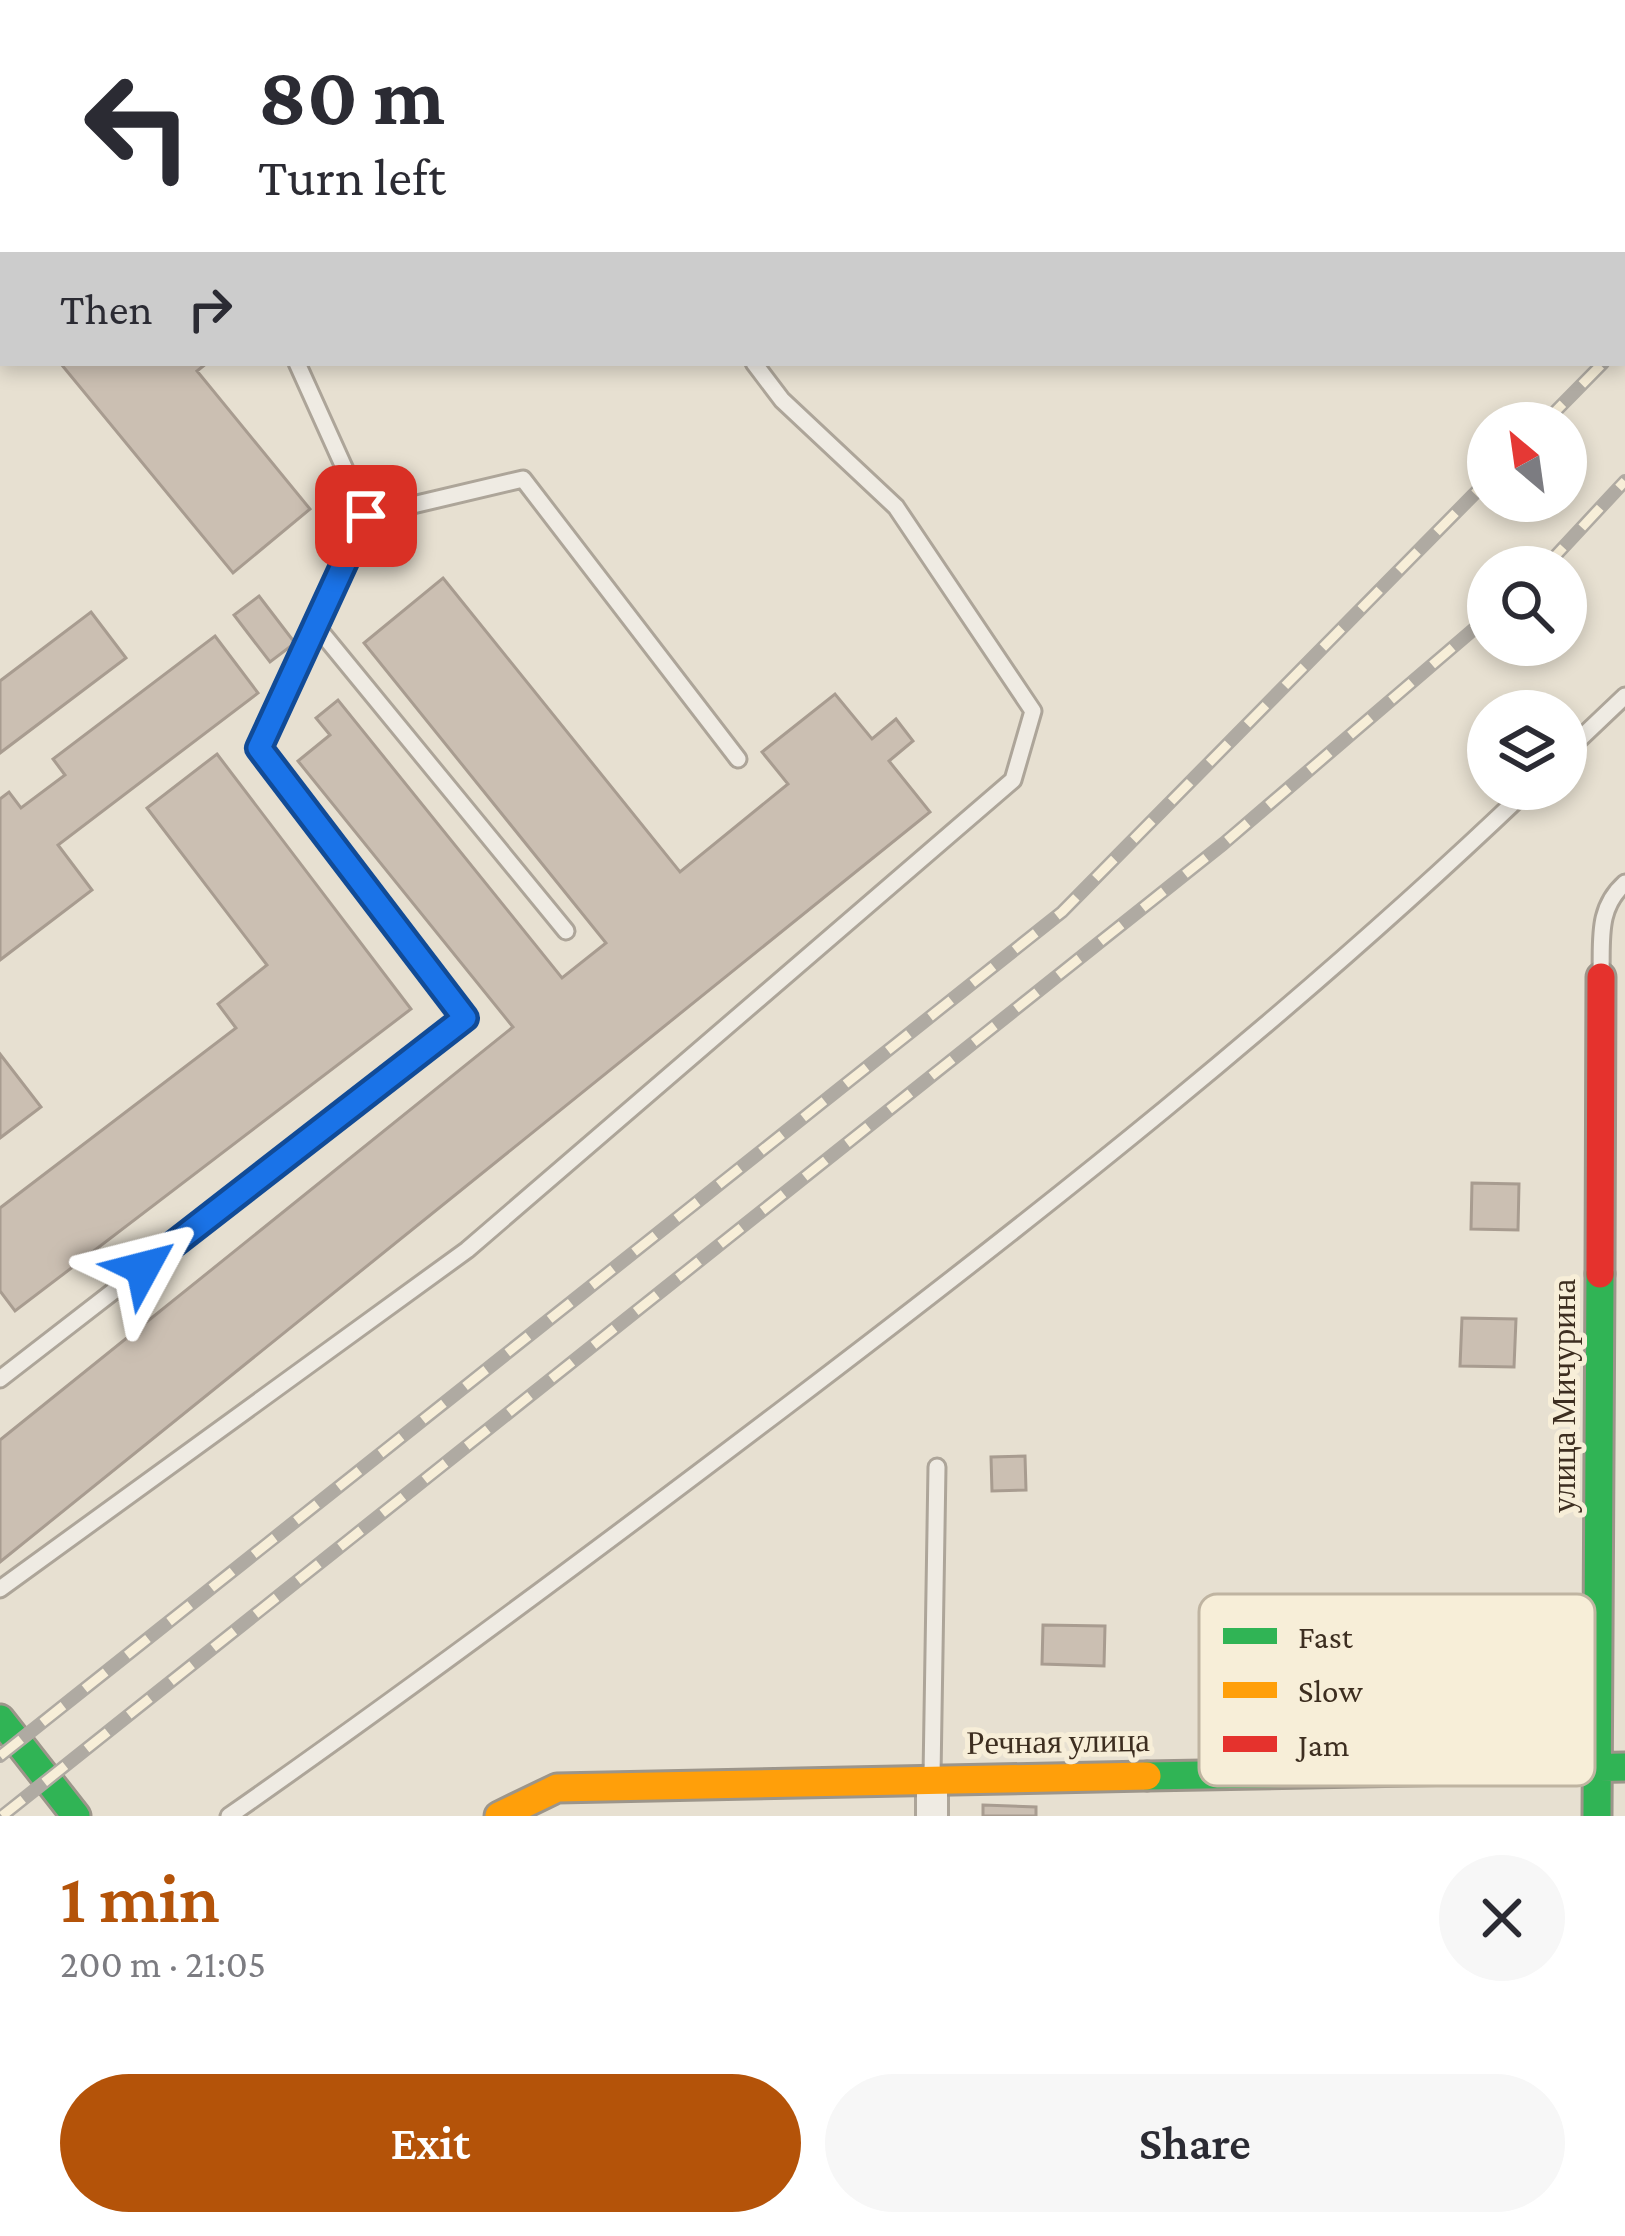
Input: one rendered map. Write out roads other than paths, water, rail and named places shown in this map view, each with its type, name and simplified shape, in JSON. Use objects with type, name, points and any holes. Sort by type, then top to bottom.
[{"type":"street","name":"улица Мичурина","points":[[1597,1816],[1611,1767],[1601,977]]},
{"type":"street","points":[[0,1719],[76,1816]]},
{"type":"street","name":"Речная улица","points":[[499,1816],[557,1788],[1199,1775]]},
{"type":"street","points":[[932,1780],[932,1816]]},
{"type":"lane","points":[[0,1379],[465,1018],[259,748],[366,516],[298,366]]},
{"type":"lane","points":[[0,1589],[467,1250],[1013,780],[1033,711],[896,507],[782,400],[756,366]]},
{"type":"lane","points":[[366,516],[523,479],[738,759]]},
{"type":"lane","points":[[316,626],[566,931]]},
{"type":"lane","points":[[1587,732],[1625,696]]},
{"type":"lane","points":[[229,1816],[440,1669],[1020,1229],[1419,893],[1506,810]]},
{"type":"lane","points":[[1601,977],[1603,912],[1611,895],[1625,883]]},
{"type":"lane","points":[[932,1780],[938,1467]]},
{"type":"railway","points":[[1565,402],[1600,366]]},
{"type":"railway","points":[[1565,546],[1625,481]]},
{"type":"railway","points":[[0,1756],[1062,912],[1467,501]]},
{"type":"railway","points":[[2,1816],[1223,844],[1467,635]]}]
